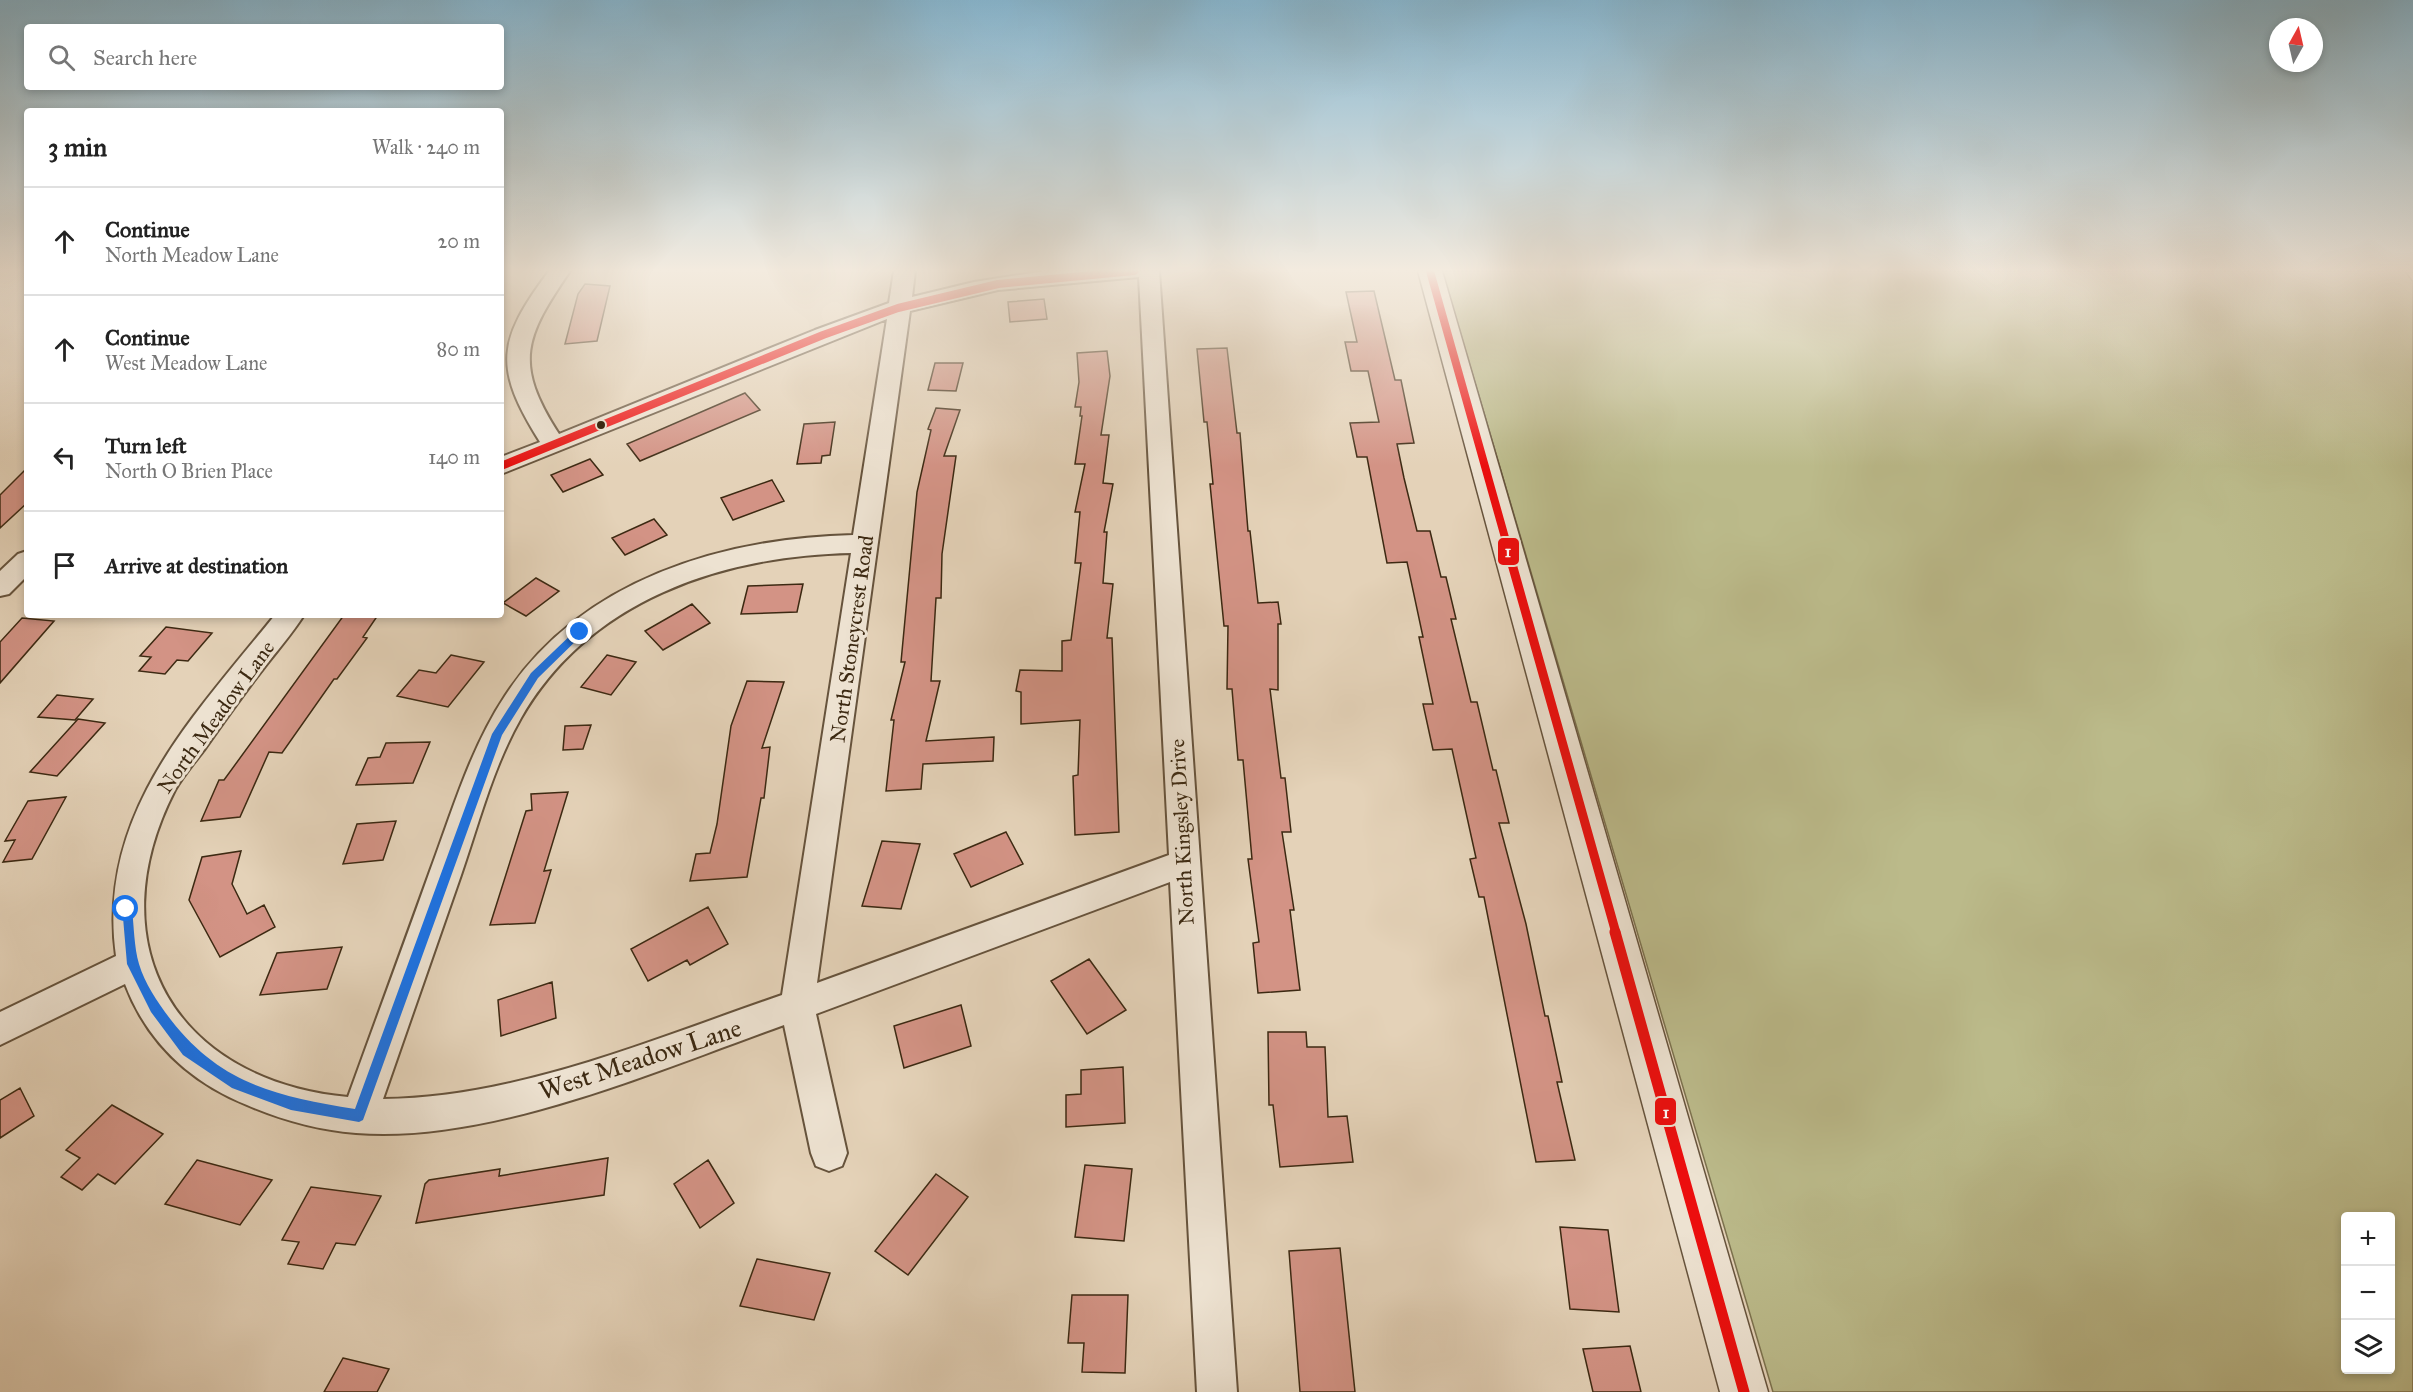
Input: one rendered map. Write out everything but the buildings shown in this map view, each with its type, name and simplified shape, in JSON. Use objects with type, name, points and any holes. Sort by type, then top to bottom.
[{"type":"street","points":[[521,336],[517,369],[525,399],[554,445]]},
{"type":"street","points":[[504,465],[819,336]]},
{"type":"street","name":"North Stoneycrest Road","points":[[797,1006],[896,336]]},
{"type":"street","name":"North Kingsley Drive","points":[[1153,336],[1217,1392]]},
{"type":"street","points":[[1448,336],[1744,1392]]},
{"type":"street","points":[[359,1116],[494,743],[516,701],[535,675],[555,654],[602,615],[625,600],[684,572],[766,550],[866,544]]},
{"type":"street","points":[[0,587],[24,563]]},
{"type":"street","name":"North Meadow Lane","points":[[133,964],[126,909],[141,838],[164,783],[288,618]]},
{"type":"street","name":"West Meadow Lane","points":[[133,964],[155,1008],[188,1051],[232,1082],[291,1104],[359,1116],[423,1114],[487,1107],[543,1092],[797,1006],[1184,863]]},
{"type":"street","points":[[0,1029],[133,964]]},
{"type":"street","points":[[797,1006],[829,1153]]},
{"type":"shaded area","points":[[1461,336],[2413,336],[2413,1392],[1773,1392]]},
{"type":"transit line","name":"1","points":[[504,465],[821,336]]},
{"type":"transit line","name":"1","points":[[1448,336],[1744,1392]]},
{"type":"route","points":[[126,909],[133,964],[155,1008],[188,1051],[232,1082],[291,1104],[359,1116],[497,734],[516,701],[535,675],[580,632]]}]
